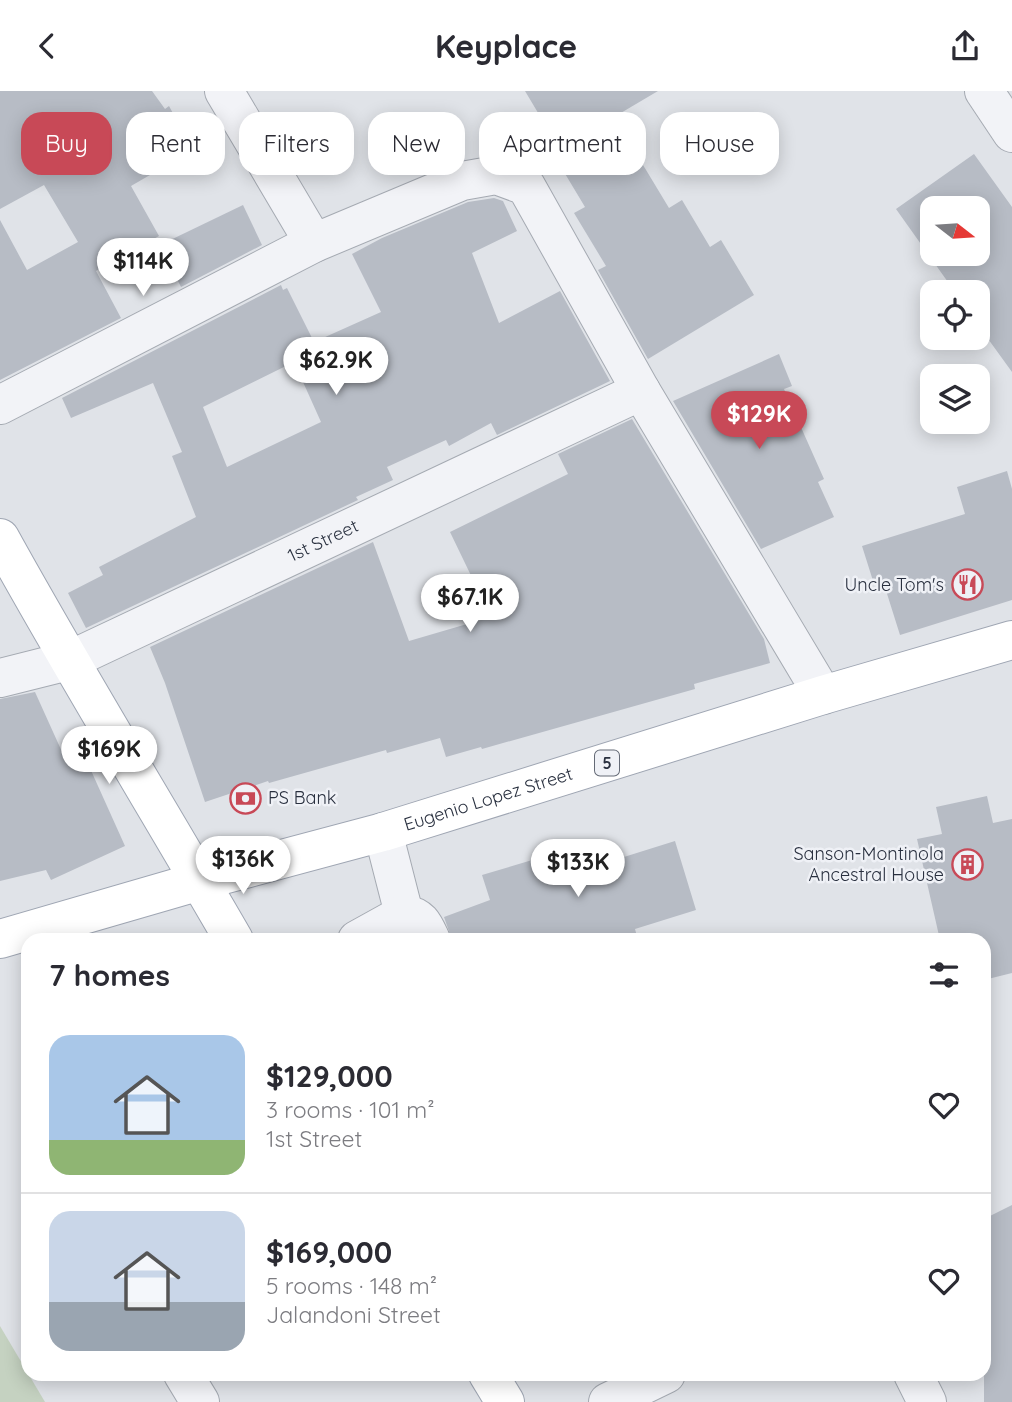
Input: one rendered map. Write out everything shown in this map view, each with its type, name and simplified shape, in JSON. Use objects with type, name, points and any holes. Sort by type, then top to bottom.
[{"type":"main road","points":[[0,538],[68,661],[230,933]]},
{"type":"main road","name":"Eugenio Lopez Street","points":[[0,939],[383,832],[823,695],[1012,640]]},
{"type":"main road","points":[[492,1381],[505,1402]]},
{"type":"street","points":[[224,91],[314,243]]},
{"type":"street","points":[[984,91],[1012,133]]},
{"type":"street","points":[[0,405],[314,243],[462,181],[496,175],[526,186],[641,391],[823,695]]},
{"type":"street","name":"1st Street","points":[[0,678],[68,661],[641,391]]},
{"type":"street","points":[[383,832],[404,914]]},
{"type":"street","points":[[370,933],[404,914],[421,919],[428,933]]},
{"type":"street","points":[[187,1381],[200,1402]]},
{"type":"street","points":[[608,1402],[652,1381]]},
{"type":"street","points":[[916,1381],[927,1402]]},
{"type":"green space","points":[[0,1326],[21,1361],[21,1381],[33,1381],[45,1402],[0,1402]]},
{"type":"building","points":[[0,91],[152,91],[165,109],[169,106],[172,112],[126,112],[126,175],[150,175],[131,186],[159,236],[96,271],[121,318],[0,380],[0,220],[27,270],[78,242],[44,185],[0,209]]},
{"type":"building","points":[[525,91],[658,91],[622,112],[538,112]]},
{"type":"building","points":[[974,154],[1012,207],[1012,372],[990,342],[990,280],[946,280],[937,266],[990,266],[990,196],[920,196],[920,243],[896,209]]},
{"type":"building","points":[[646,170],[669,208],[682,200],[710,247],[721,240],[754,295],[648,359],[598,270],[606,266],[574,213],[585,207],[566,175],[646,175]]},
{"type":"building","points":[[494,198],[503,201],[517,231],[472,253],[499,323],[560,291],[610,381],[497,435],[491,423],[449,446],[446,440],[387,467],[393,480],[356,497],[358,500],[86,628],[68,593],[103,575],[99,567],[196,517],[172,456],[182,452],[153,383],[71,418],[62,398],[281,285],[283,290],[287,288],[314,342],[381,312],[352,254],[382,238],[468,202]],"holes":[[[294,362],[321,422],[227,467],[203,407]]]},
{"type":"building","points":[[243,205],[262,245],[181,287],[160,245]]},
{"type":"building","points":[[779,354],[792,386],[784,389],[824,479],[818,482],[834,517],[761,549],[673,401]]},
{"type":"building","points":[[632,419],[764,639],[770,663],[694,684],[695,689],[482,749],[481,747],[446,757],[440,738],[387,753],[386,750],[269,783],[268,781],[205,802],[150,647],[373,542],[409,641],[491,617],[450,532],[568,474],[558,454]]},
{"type":"building","points":[[1007,471],[1012,489],[1012,600],[900,635],[883,581],[874,584],[862,546],[965,514],[957,487]]},
{"type":"building","points":[[35,692],[63,754],[80,746],[125,846],[51,880],[46,870],[0,881],[0,699]]},
{"type":"building","name":"Sanson-Montinola Ancestral House","points":[[987,796],[993,823],[1012,819],[1012,973],[991,978],[991,933],[938,933],[917,839],[942,834],[936,807]]},
{"type":"building","points":[[675,841],[696,910],[635,929],[636,933],[450,933],[444,917],[490,900],[482,875],[569,849],[576,872]]},
{"type":"building","points":[[1012,1205],[1012,1402],[984,1402],[984,1381],[991,1381],[991,1216]]},
{"type":"place","name":"Uncle Tom's","points":[[967,585]]},
{"type":"place","name":"PS Bank","points":[[245,798]]},
{"type":"place","name":"Sanson-Montinola Ancestral House","points":[[967,864]]}]
